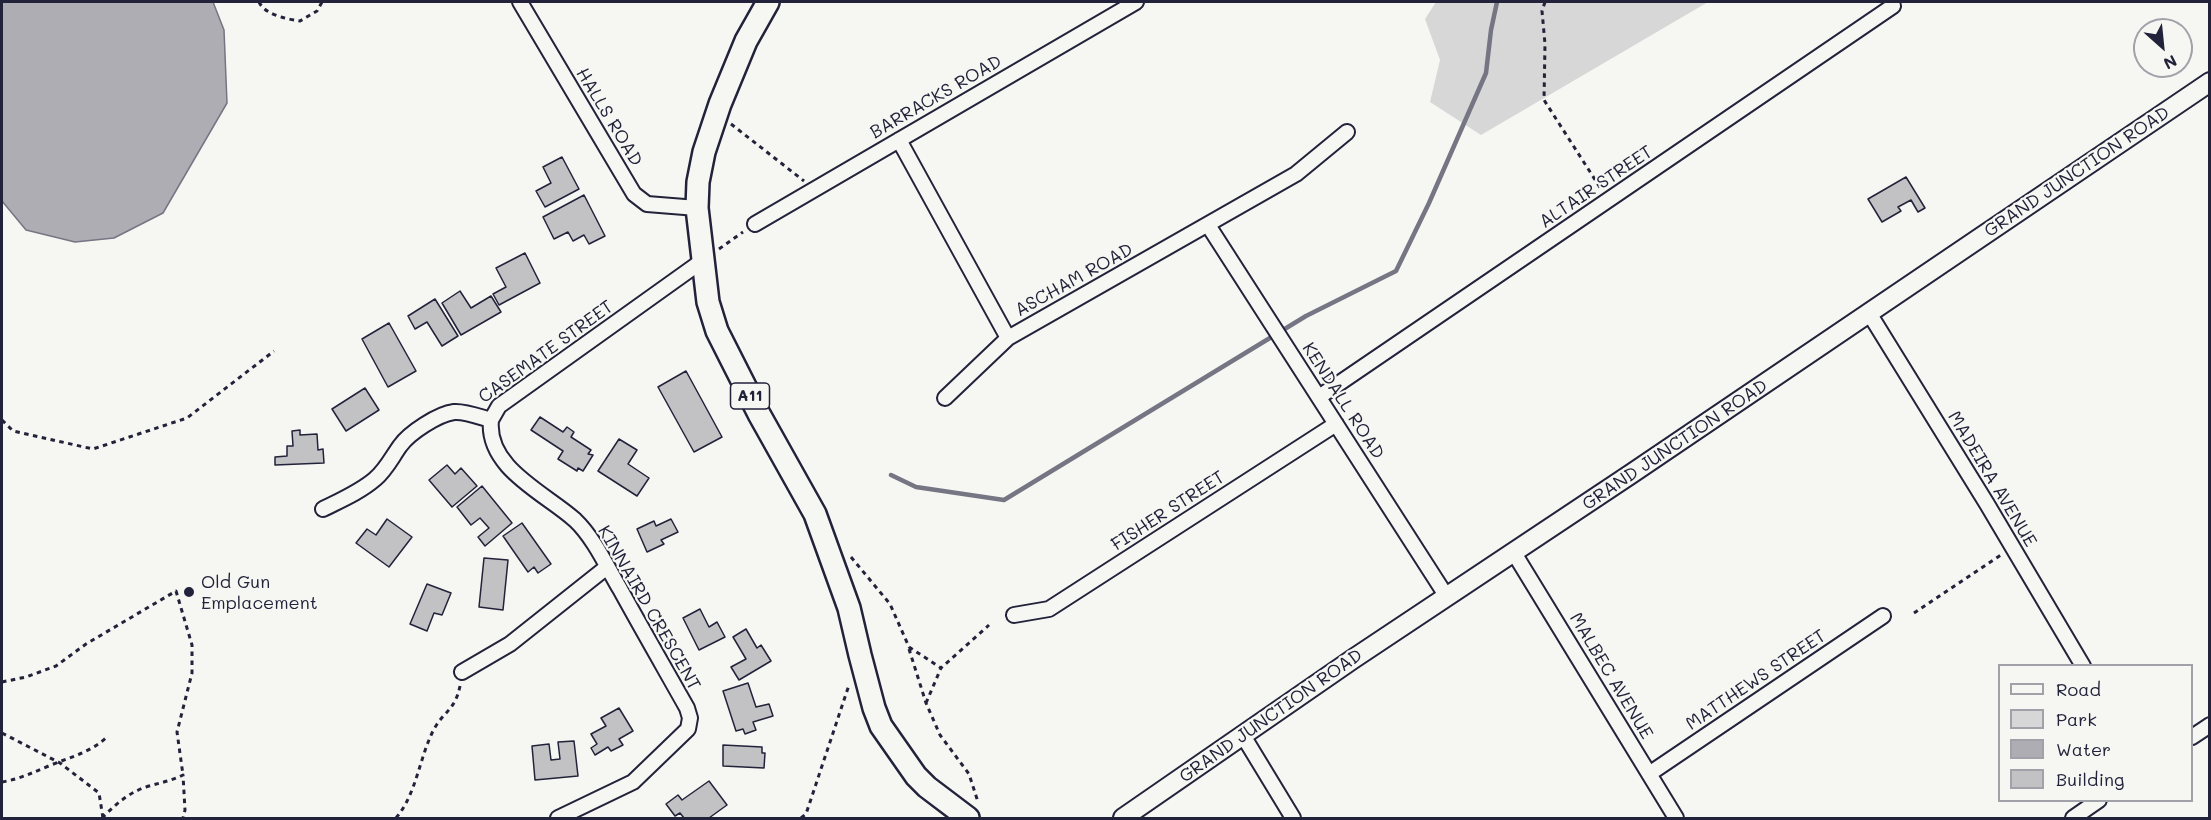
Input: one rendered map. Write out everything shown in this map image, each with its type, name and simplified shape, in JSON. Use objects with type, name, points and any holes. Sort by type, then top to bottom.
[{"type":"main road","name":"A11","points":[[768,2],[746,41],[704,152],[698,182],[697,208],[708,302],[717,331],[759,414],[816,514],[849,608],[874,708],[881,726],[896,750],[927,787],[971,815]]},
{"type":"main road","name":"GRAND JUNCTION ROAD","points":[[1123,819],[1242,734],[1514,553],[2210,82]]},
{"type":"main road","name":"GRAND JUNCTION ROAD","points":[[1112,819],[1140,807]]},
{"type":"street","name":"HALLS ROAD","points":[[520,2],[634,194],[647,204],[697,208]]},
{"type":"street","name":"BARRACKS ROAD","points":[[754,224],[1136,2]]},
{"type":"street","name":"ALTAIR STREET","points":[[1319,397],[1893,6]]},
{"type":"street","name":"ASCHAM ROAD","points":[[899,140],[1008,338],[1296,174],[1347,132]]},
{"type":"street","name":"KENDALL ROAD","points":[[1208,225],[1447,597]]},
{"type":"street","name":"CASEMATE STREET","points":[[323,509],[376,479],[401,445],[423,426],[456,412],[490,420],[499,406],[702,261]]},
{"type":"street","name":"MADEIRA AVENUE","points":[[1869,313],[2013,547],[2082,664]]},
{"type":"street","points":[[945,399],[1008,338]]},
{"type":"street","name":"KINNAIRD CRESCENT","points":[[490,420],[489,431],[501,457],[513,471],[576,521],[607,567],[687,708],[690,718],[688,729],[633,782],[558,819]]},
{"type":"street","name":"FISHER STREET","points":[[1014,615],[1049,609],[1336,424]]},
{"type":"street","name":"MALBEC AVENUE","points":[[1514,553],[1676,819]]},
{"type":"street","points":[[462,672],[510,644],[607,567]]},
{"type":"street","name":"MATTHEWS STREET","points":[[1649,774],[1883,616]]},
{"type":"street","points":[[2193,736],[2210,725]]},
{"type":"street","points":[[1242,734],[1293,819]]},
{"type":"street","points":[[2073,819],[2098,802]]},
{"type":"path","points":[[259,2],[261,6],[282,18],[300,21],[317,11],[322,2]]},
{"type":"path","points":[[1545,2],[1542,11],[1545,44],[1544,99],[1608,200]]},
{"type":"path","points":[[717,113],[815,189]]},
{"type":"path","points":[[702,261],[754,224]]},
{"type":"path","points":[[2,420],[13,431],[93,450],[187,418],[274,351]]},
{"type":"path","points":[[1914,613],[2013,547]]},
{"type":"path","points":[[845,550],[890,604],[909,647],[926,703],[940,735],[969,774],[971,815]]},
{"type":"path","points":[[2,682],[26,677],[56,666],[86,645],[176,591],[192,645],[192,673],[177,732],[183,775],[185,810],[183,819]]},
{"type":"path","points":[[926,703],[941,668],[989,625]]},
{"type":"path","points":[[909,647],[941,668]]},
{"type":"path","points":[[801,819],[806,814],[860,656]]},
{"type":"path","points":[[396,819],[406,806],[434,729],[456,702],[462,672]]},
{"type":"path","points":[[2,733],[58,762],[99,793],[103,818]]},
{"type":"path","points":[[2,782],[24,778],[98,745],[107,737]]},
{"type":"path","points":[[103,818],[121,799],[145,787],[170,781],[183,775]]},
{"type":"green space","points":[[1436,2],[1708,2],[1481,135],[1430,102],[1440,60],[1425,19]]},
{"type":"water","points":[[2,2],[213,2],[224,30],[227,103],[163,213],[114,238],[75,242],[26,230],[2,201]]},
{"type":"building","points":[[562,157],[579,189],[545,207],[536,191],[551,183],[543,167]]},
{"type":"building","points":[[1906,177],[1925,208],[1918,212],[1911,200],[1898,207],[1901,211],[1882,222],[1868,199]]},
{"type":"building","points":[[584,195],[605,236],[589,244],[584,235],[573,241],[568,232],[554,239],[543,217]]},
{"type":"building","points":[[525,253],[540,283],[499,305],[493,294],[506,287],[496,268]]},
{"type":"building","points":[[460,291],[471,308],[491,296],[501,312],[461,335],[442,303]]},
{"type":"building","points":[[435,299],[458,336],[442,346],[427,322],[415,329],[408,316]]},
{"type":"building","points":[[389,323],[416,371],[388,387],[362,339]]},
{"type":"building","points":[[686,371],[722,437],[694,452],[658,387]]},
{"type":"building","points":[[365,388],[379,410],[346,431],[332,409]]},
{"type":"building","points":[[540,417],[563,432],[567,427],[574,432],[571,437],[591,450],[588,454],[593,455],[583,471],[578,468],[577,471],[558,459],[563,451],[531,430]]},
{"type":"building","points":[[300,430],[300,435],[317,434],[318,450],[323,449],[324,463],[275,465],[275,457],[287,456],[287,446],[293,446],[292,431]]},
{"type":"building","points":[[619,439],[637,450],[628,464],[649,478],[637,496],[598,471]]},
{"type":"building","points":[[447,465],[455,474],[461,468],[477,486],[452,507],[429,480]]},
{"type":"building","points":[[482,486],[512,523],[485,546],[478,537],[489,528],[480,518],[471,525],[457,507]]},
{"type":"building","points":[[387,519],[412,537],[389,567],[356,543],[367,529],[376,535]]},
{"type":"building","points":[[671,519],[678,532],[661,540],[664,544],[647,552],[637,529],[654,521],[656,526]]},
{"type":"building","points":[[522,523],[551,564],[538,573],[534,567],[528,572],[503,536]]},
{"type":"building","points":[[484,558],[508,560],[503,610],[479,607]]},
{"type":"building","points":[[427,584],[451,593],[442,615],[434,613],[427,631],[410,624]]},
{"type":"building","points":[[700,609],[709,627],[717,622],[725,637],[699,650],[683,618]]},
{"type":"building","points":[[746,629],[757,648],[761,645],[771,661],[739,680],[731,667],[746,659],[733,637]]},
{"type":"building","points":[[748,683],[756,707],[769,704],[773,716],[753,722],[756,730],[745,734],[743,729],[736,731],[723,691]]},
{"type":"building","points":[[619,708],[633,731],[619,739],[623,745],[611,751],[608,747],[595,755],[591,748],[597,744],[591,734],[606,726],[601,718]]},
{"type":"building","points":[[574,741],[578,776],[535,780],[532,746],[549,744],[551,760],[560,759],[558,742]]},
{"type":"building","points":[[723,745],[762,747],[762,753],[765,753],[764,768],[723,766]]},
{"type":"building","points":[[709,781],[727,805],[709,818],[684,818],[680,813],[675,816],[666,804],[678,795],[682,800]]},
{"type":"waterway","points":[[891,475],[916,487],[1004,500],[1306,316],[1396,271],[1429,203],[1486,73],[1497,2]]},
{"type":"place","name":"Old Gun Emplacement","points":[[189,592]]}]
